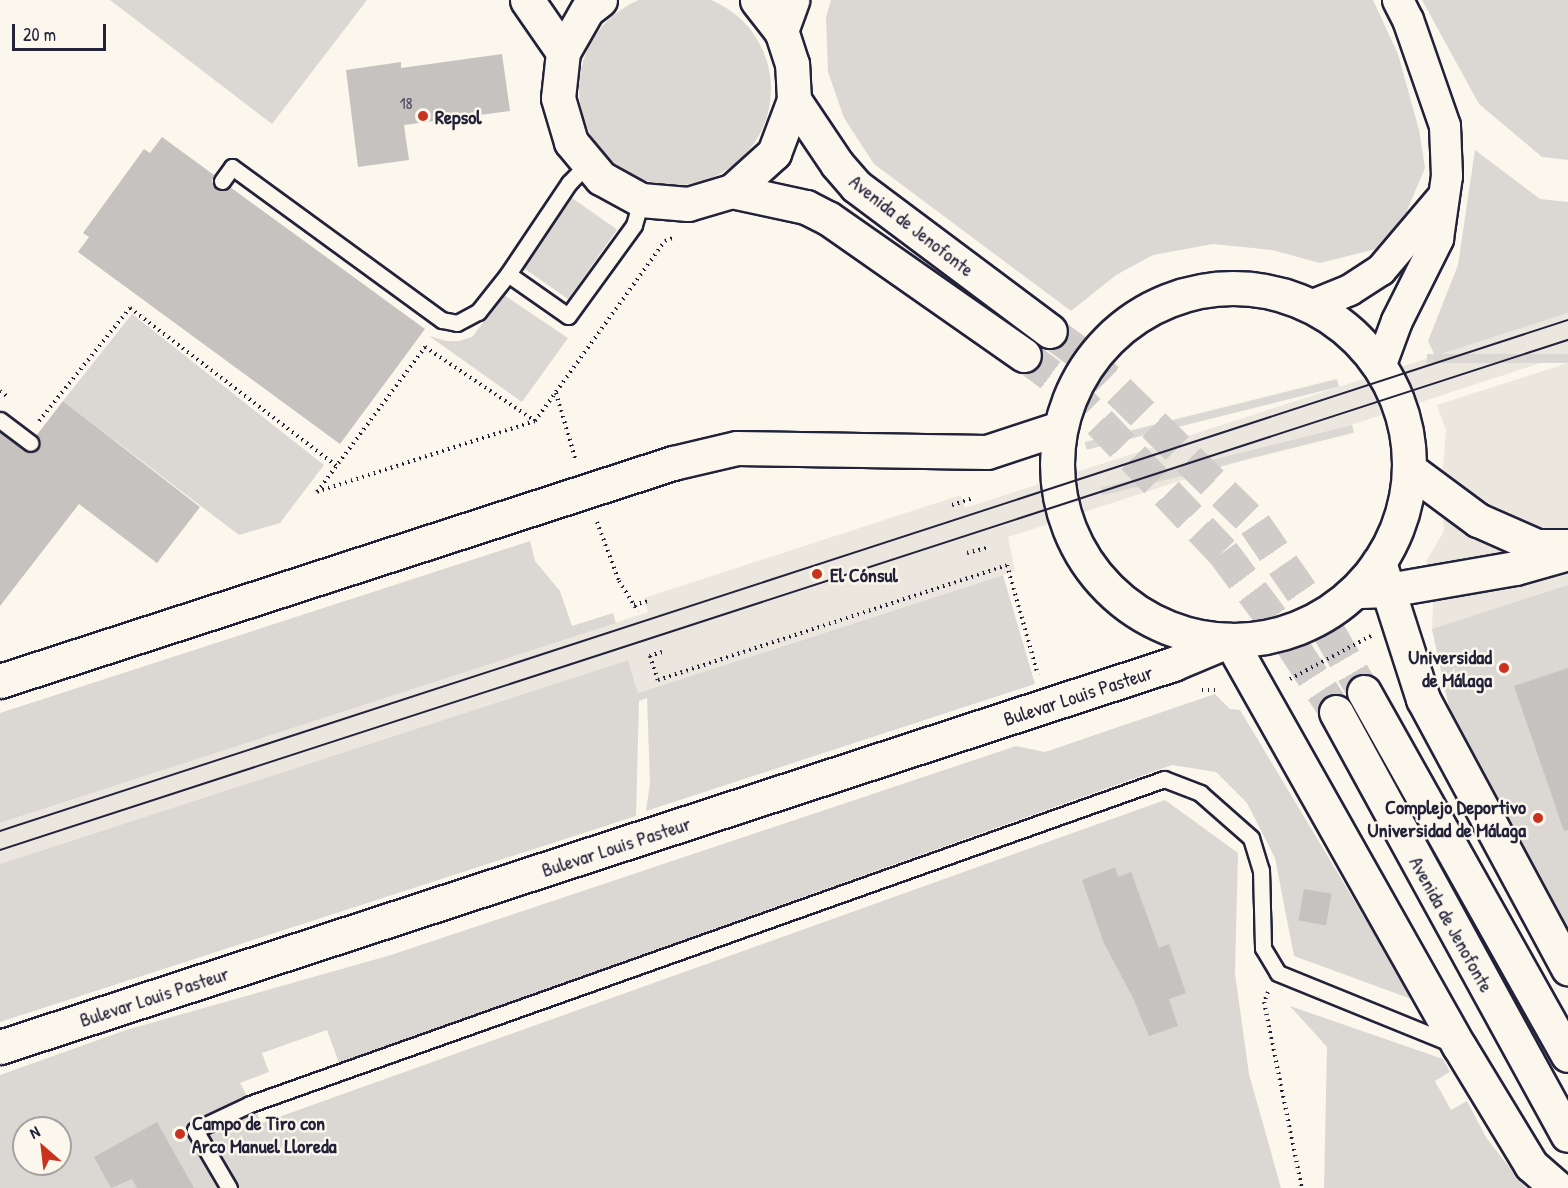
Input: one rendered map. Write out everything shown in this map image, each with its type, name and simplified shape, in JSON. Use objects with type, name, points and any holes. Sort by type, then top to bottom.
[{"type":"street","points":[[527,0],[563,52]]},
{"type":"street","points":[[600,0],[587,10],[563,52],[558,98],[571,142],[600,178],[641,200],[688,204],[732,191],[774,153],[794,100],[792,64],[781,31],[757,0]]},
{"type":"street","points":[[781,31],[792,0]]},
{"type":"street","points":[[1380,367],[1397,321],[1438,239],[1442,198],[1447,176],[1445,126],[1408,20],[1398,0]]},
{"type":"street","name":"Avenida de Jenofonte","points":[[794,100],[837,164],[856,186],[1050,331]]},
{"type":"street","name":"Avenida de Jenofonte","points":[[732,191],[806,207],[828,218],[1024,355]]},
{"type":"street","points":[[1311,306],[1350,290],[1381,270],[1442,198]]},
{"type":"street","points":[[1568,553],[1515,568],[1384,576],[1353,592],[1317,619],[1275,635],[1230,640],[1171,629],[1132,610],[1100,581],[1076,546],[1060,506],[1056,457],[1060,428],[1079,378],[1111,336],[1155,305],[1207,290],[1261,290],[1311,306],[1350,332],[1380,367],[1392,389],[1404,421],[1409,469],[1405,501],[1384,576],[1423,699],[1568,968]]},
{"type":"street","points":[[0,681],[673,463],[737,448],[987,452],[1060,428]]},
{"type":"street","points":[[1409,469],[1478,520],[1519,540],[1538,546],[1568,546]]},
{"type":"street","points":[[1230,640],[1459,1046],[1531,1165],[1557,1188]]},
{"type":"street","name":"Bulevar Louis Pasteur","points":[[0,1047],[1173,664],[1230,640]]},
{"type":"street","name":"Avenida de Jenofonte","points":[[1364,692],[1568,1055]]},
{"type":"street","name":"Avenida de Jenofonte","points":[[1336,712],[1568,1135]]},
{"type":"lane","points":[[222,181],[232,167],[442,320],[457,323],[478,312],[508,274],[569,183],[588,163]]},
{"type":"lane","points":[[508,274],[568,316],[634,225],[641,200]]},
{"type":"lane","points":[[0,420],[30,443]]},
{"type":"lane","points":[[229,1188],[195,1130],[250,1104],[1164,779],[1200,793],[1251,838],[1261,870],[1263,948],[1278,973],[1459,1046]]},
{"type":"path","points":[[536,422],[425,347],[317,492],[536,422],[665,242],[685,233]]},
{"type":"path","points":[[33,416],[41,422],[130,308],[336,466]]},
{"type":"path","points":[[0,391],[8,397]]},
{"type":"path","points":[[556,393],[578,465]]},
{"type":"path","points":[[952,506],[971,499]]},
{"type":"path","points":[[594,514],[619,581],[638,611]]},
{"type":"path","points":[[967,553],[986,548]]},
{"type":"path","points":[[662,652],[650,656],[658,680],[1006,565],[1039,679]]},
{"type":"path","points":[[634,605],[648,601]]},
{"type":"path","points":[[1278,973],[1264,1002],[1302,1188]]},
{"type":"shaded area","points":[[684,-7],[694,-6],[720,4],[736,14],[750,28],[764,52],[770,70],[770,108],[764,126],[750,150],[736,164],[712,178],[694,184],[666,185],[656,184],[630,174],[614,164],[600,150],[586,126],[580,108],[579,80],[580,70],[590,44],[600,28],[614,14],[638,0],[656,-6]]},
{"type":"shaded area","points":[[110,0],[367,0],[272,124]]},
{"type":"shaded area","points":[[831,0],[1373,0],[1398,54],[1419,130],[1425,168],[1406,213],[1376,249],[1320,263],[1272,250],[1213,244],[1153,255],[1116,275],[1071,311],[874,164],[844,118],[828,72],[826,17]]},
{"type":"shaded area","points":[[1422,0],[1568,0],[1568,160],[1542,157],[1479,104]]},
{"type":"shaded area","points":[[1475,150],[1540,199],[1568,202],[1568,313],[1435,356],[1428,341],[1458,265]]},
{"type":"shaded area","points":[[572,198],[617,230],[568,299],[523,268]]},
{"type":"shaded area","points":[[504,295],[568,338],[522,402],[429,336],[446,341],[459,341],[472,337]]},
{"type":"shaded area","points":[[1568,313],[1568,354],[1008,537],[1015,571],[638,693],[628,660],[0,864],[0,823],[648,612],[644,598],[961,495],[965,508]]},
{"type":"shaded area","points":[[132,314],[324,465],[280,523],[239,535],[63,401]]},
{"type":"shaded area","points":[[1427,354],[1568,354],[1568,363],[1427,363]]},
{"type":"shaded area","name":"Universidad de Málaga","points":[[1568,363],[1568,929],[1449,707],[1432,629],[1433,605],[1426,561],[1444,531],[1441,492],[1446,430],[1437,405]]},
{"type":"shaded area","points":[[1337,379],[1339,387],[1087,450],[1085,442]]},
{"type":"shaded area","points":[[1352,425],[1354,433],[1103,495],[1101,488]]},
{"type":"shaded area","points":[[530,541],[535,561],[560,591],[572,626],[613,613],[616,623],[0,823],[0,713]]},
{"type":"shaded area","points":[[1003,575],[1035,684],[646,811],[650,783],[647,698],[639,701],[636,816],[0,1022],[0,864],[628,660],[638,693]]},
{"type":"shaded area","name":"Complejo Deportivo Universidad de Málaga","points":[[1568,585],[1568,929],[1449,707],[1432,629]]},
{"type":"shaded area","points":[[1215,694],[1230,709],[1240,710],[1414,1000],[1294,956],[1275,858],[1247,803],[1216,772],[1172,765],[339,1063],[327,1030],[262,1053],[269,1072],[240,1083],[262,1123],[1165,800],[1238,853],[1235,974],[1249,1074],[1281,1188],[0,1188],[0,1075],[126,1030],[391,955],[1016,746],[1045,752]]},
{"type":"shaded area","points":[[1290,1006],[1443,1059],[1450,1072],[1435,1081],[1451,1110],[1467,1101],[1487,1139],[1526,1188],[1324,1188],[1327,1047]]},
{"type":"building","points":[[502,54],[510,111],[404,125],[409,160],[358,167],[346,70],[401,62],[401,68]]},
{"type":"building","points":[[162,137],[214,175],[212,181],[216,189],[222,191],[230,187],[425,329],[340,444],[78,252],[89,237],[83,233],[144,149],[150,153]]},
{"type":"building","points":[[63,401],[200,507],[157,563],[79,504],[0,606],[0,432],[25,451],[34,452],[40,444],[36,436]]},
{"type":"building","points":[[1568,668],[1568,830],[1564,831],[1514,686]]},
{"type":"building","points":[[1115,867],[1118,877],[1131,872],[1159,948],[1169,944],[1186,993],[1169,999],[1178,1026],[1149,1036],[1133,998],[1103,941],[1082,880]]},
{"type":"building","points":[[1304,889],[1332,894],[1326,925],[1298,921]]},
{"type":"building","points":[[157,1122],[194,1188],[137,1188],[132,1179],[111,1188],[94,1157]]},
{"type":"tunnel","points":[[1050,331],[1084,356],[1255,524],[1328,630],[1364,692]]},
{"type":"tunnel","points":[[1024,355],[1066,386],[1223,552],[1295,649],[1336,712]]},
{"type":"tram line","points":[[0,831],[1568,320]]},
{"type":"tram line","points":[[0,850],[1568,340]]},
{"type":"place","name":"Repsol","points":[[423,116]]},
{"type":"place","name":"El Cónsul","points":[[817,574]]},
{"type":"place","name":"Universidad de Málaga","points":[[1504,668]]},
{"type":"place","name":"Complejo Deportivo Universidad de Málaga","points":[[1538,818]]},
{"type":"place","name":"Campo de Tiro con Arco Manuel Lloreda","points":[[180,1134]]}]
